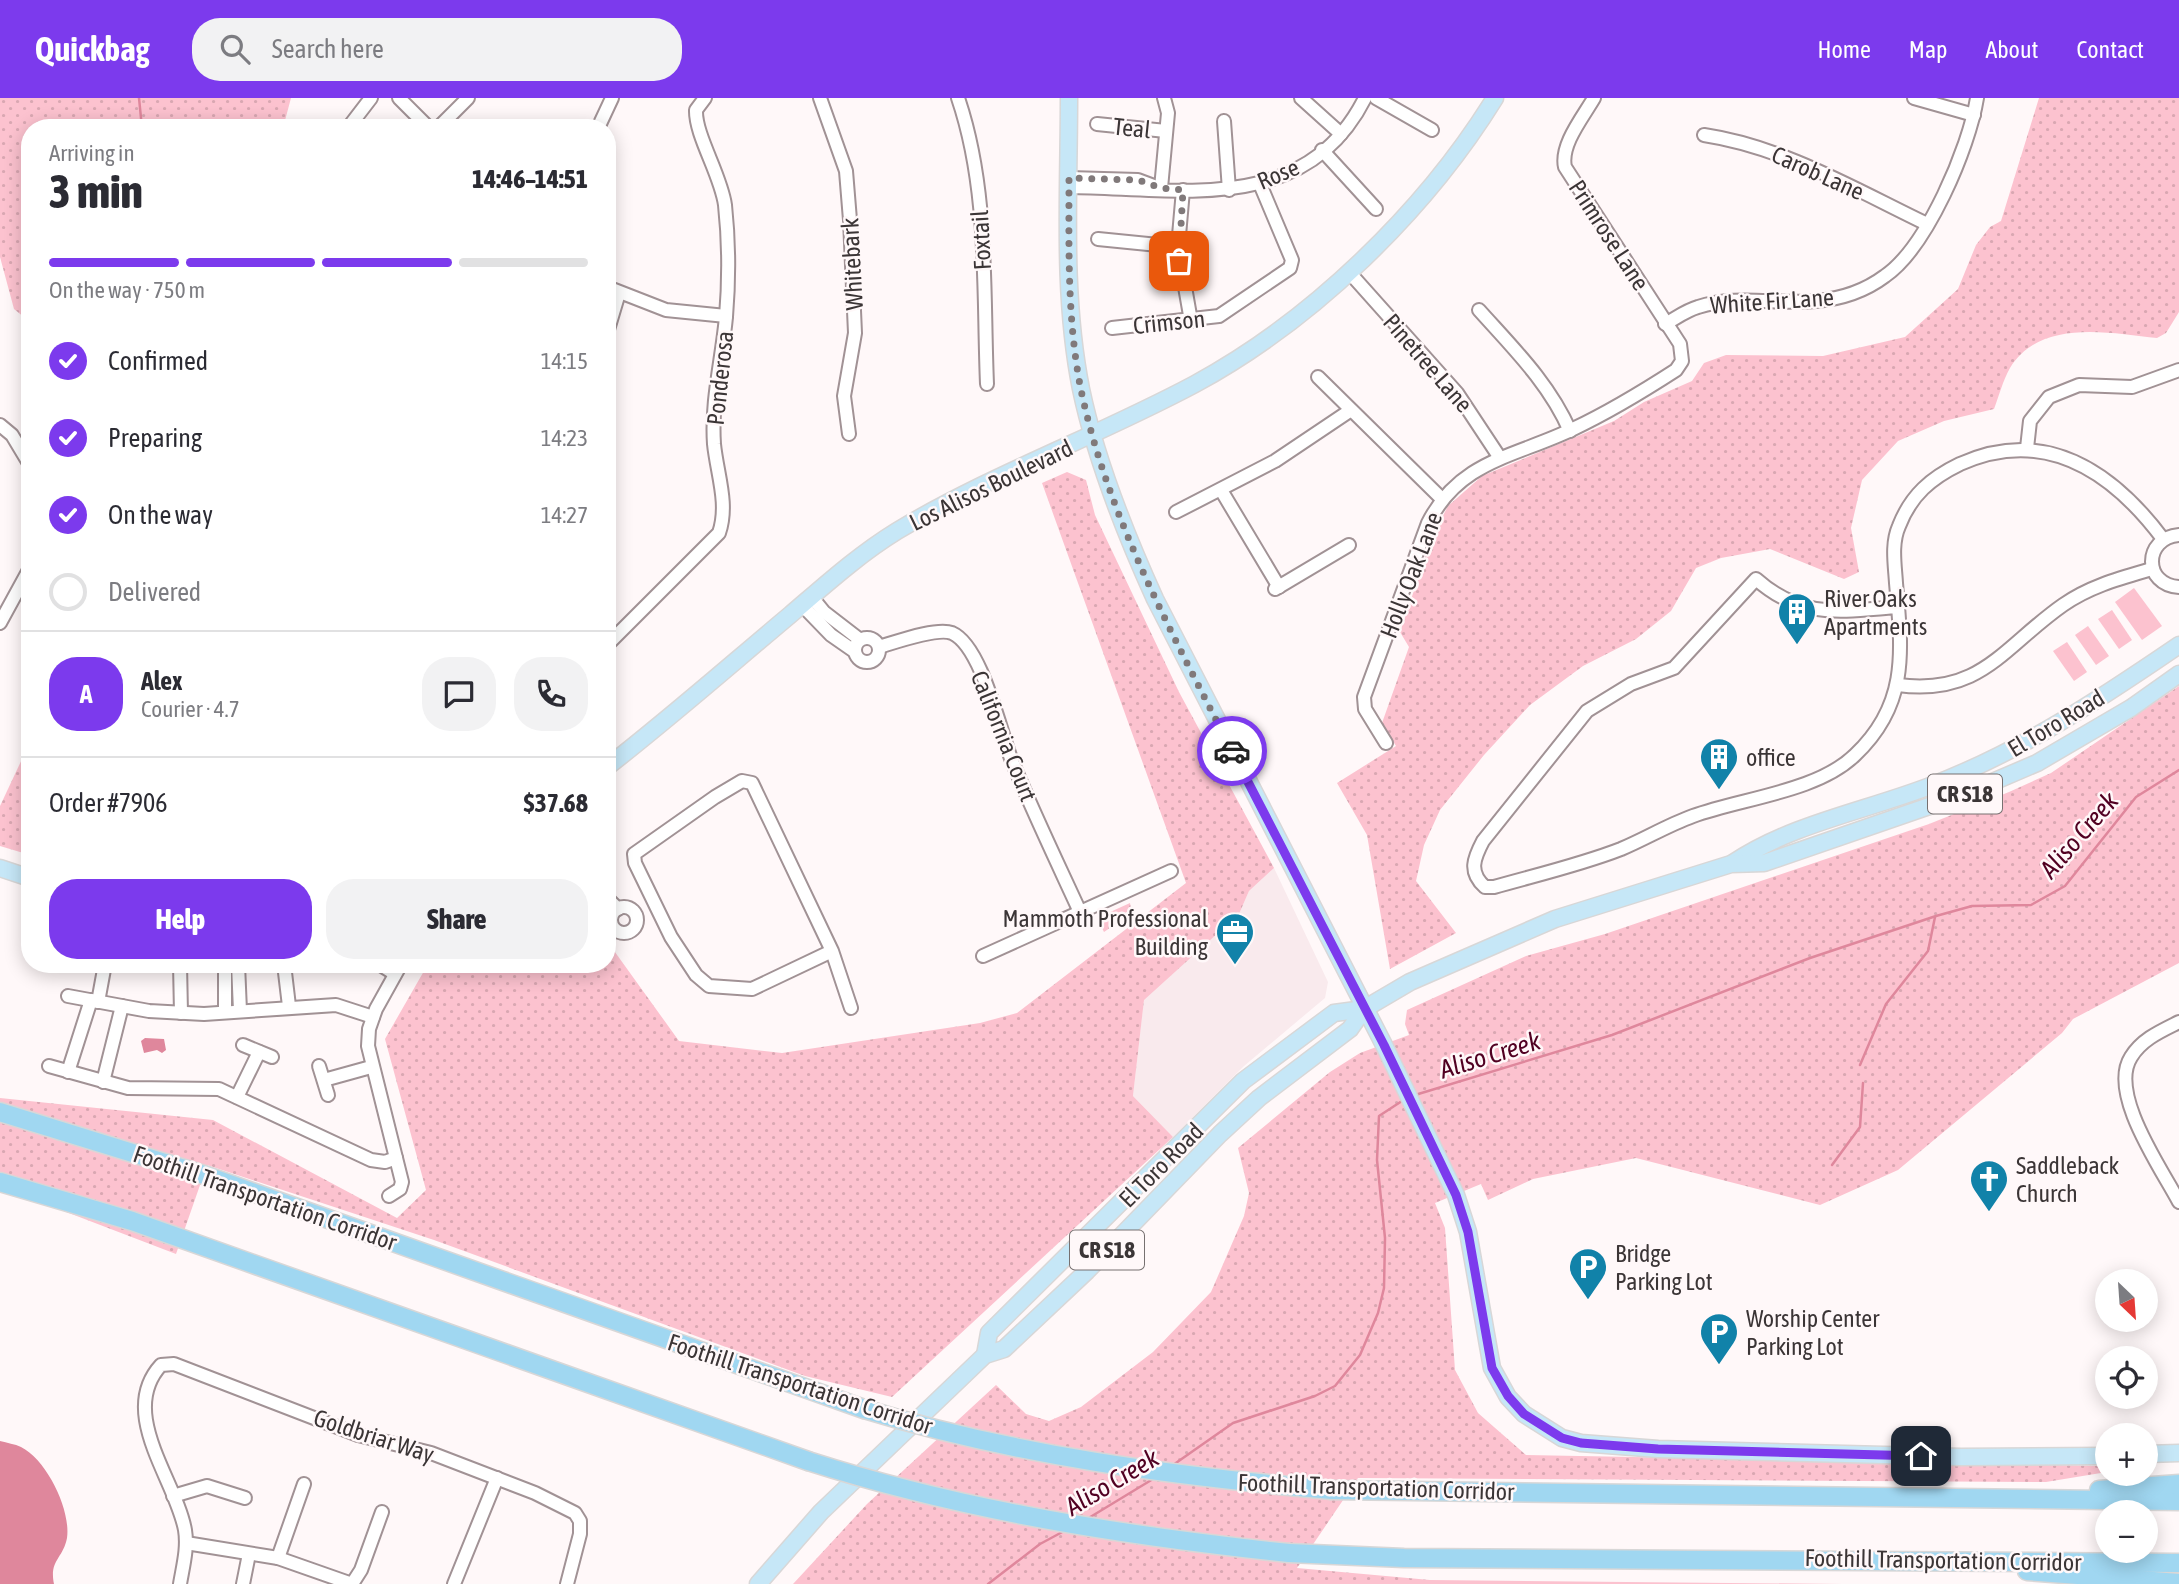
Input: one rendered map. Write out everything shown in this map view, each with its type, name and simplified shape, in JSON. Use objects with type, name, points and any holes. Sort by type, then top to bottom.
[{"type":"highway","name":"Foothill Transportation Corridor","points":[[0,1112],[204,1174],[864,1409],[949,1432],[1116,1465],[1219,1480],[1332,1490],[2179,1502]]},
{"type":"highway","name":"Foothill Transportation Corridor","points":[[0,1182],[181,1238],[808,1461],[902,1488],[1063,1523],[1289,1553],[1405,1558],[2179,1563]]},
{"type":"highway","points":[[1974,1499],[2179,1484]]},
{"type":"highway","points":[[1856,1559],[2179,1583]]},
{"type":"main road","points":[[1069,98],[1069,282],[1074,342],[1093,435],[1131,547],[1155,599],[1384,1045],[1456,1195],[1468,1232],[1492,1368],[1508,1396],[1524,1414],[1562,1438],[1581,1443],[1658,1449],[1961,1457],[2095,1456]]},
{"type":"main road","name":"Los Alisos Boulevard","points":[[616,760],[807,601],[895,532],[966,494],[1197,383],[1254,348],[1349,272],[1454,158],[1495,98]]},
{"type":"main road","name":"El Toro Road","points":[[985,1355],[989,1334],[1243,1082],[1334,1013],[1364,1009],[1410,982],[1507,938],[1731,864],[1761,844],[1931,786],[2004,755],[2104,695],[2179,645]]},
{"type":"main road","name":"El Toro Road","points":[[1731,864],[1764,863],[2005,777],[2068,746],[2179,674]]},
{"type":"main road","points":[[0,868],[21,875]]},
{"type":"main road","name":"El Toro Road","points":[[758,1584],[821,1512],[985,1355],[1004,1349],[1087,1271],[1259,1097],[1350,1030],[1364,1009]]},
{"type":"main road","points":[[2158,1454],[2179,1453]]},
{"type":"street","points":[[355,119],[371,98]]},
{"type":"street","points":[[400,98],[420,119]]},
{"type":"street","points":[[447,119],[468,98]]},
{"type":"street","points":[[602,119],[612,98]]},
{"type":"street","name":"Ponderosa","points":[[616,636],[719,533],[725,515],[716,468],[712,418],[726,317],[728,257],[724,203],[708,147],[695,121],[695,110],[705,98]]},
{"type":"street","name":"Whitebark","points":[[820,98],[846,171],[855,333],[844,396],[849,434]]},
{"type":"street","name":"Foxtail","points":[[958,98],[971,138],[978,179],[987,384]]},
{"type":"street","points":[[1161,188],[1168,113],[1164,98]]},
{"type":"street","points":[[1301,98],[1341,134]]},
{"type":"street","name":"Rose","points":[[1069,182],[1138,180],[1161,188],[1183,190],[1229,190],[1259,184],[1302,166],[1322,150],[1341,134],[1365,98]]},
{"type":"street","points":[[1376,98],[1433,130]]},
{"type":"street","name":"Primrose Lane","points":[[1594,98],[1566,148],[1563,158],[1565,167],[1683,353],[1676,370]]},
{"type":"street","points":[[1914,98],[1974,115]]},
{"type":"street","name":"White Fir Lane","points":[[1665,324],[1698,307],[1726,301],[1817,301],[1854,294],[1887,276],[1913,248],[1961,157],[1977,98]]},
{"type":"street","points":[[1224,121],[1229,190]]},
{"type":"street","name":"Teal","points":[[1097,124],[1166,131]]},
{"type":"street","name":"Carob Lane","points":[[1704,135],[1736,140],[1787,158],[1927,224]]},
{"type":"street","points":[[1322,150],[1376,209]]},
{"type":"street","name":"Crimson","points":[[1112,327],[1191,321],[1219,316],[1290,268],[1292,263],[1259,184]]},
{"type":"street","points":[[1183,190],[1178,247],[1191,321]]},
{"type":"street","points":[[1098,239],[1178,247]]},
{"type":"street","name":"Pinetree Lane","points":[[1349,272],[1457,393],[1500,458]]},
{"type":"street","points":[[616,291],[666,310],[726,317]]},
{"type":"street","points":[[1479,310],[1540,377],[1559,406],[1570,431]]},
{"type":"street","name":"Holly Oak Lane","points":[[1386,743],[1365,709],[1364,697],[1428,523],[1442,499],[1464,477],[1500,458],[1570,431],[1622,405],[1676,370]]},
{"type":"street","points":[[2027,448],[2030,421],[2049,397],[2072,386],[2132,387],[2179,370]]},
{"type":"street","points":[[1318,377],[1442,499]]},
{"type":"street","points":[[1175,512],[1275,461],[1351,410]]},
{"type":"street","points":[[0,425],[12,435],[21,450]]},
{"type":"street","points":[[1898,607],[1830,612],[1811,610],[1791,603],[1756,579],[1674,668],[1631,684],[1587,711],[1483,841],[1473,865],[1476,878],[1489,888],[1620,849],[1691,816],[1834,771],[1870,740],[1885,717],[1898,685],[1901,649],[1895,543],[1899,526],[1914,496],[1941,473],[1981,455],[2009,448],[2027,448],[2058,456],[2096,474],[2138,506],[2163,539]]},
{"type":"street","points":[[1221,490],[1277,588],[1349,545]]},
{"type":"street","points":[[2179,535],[2163,539],[2152,552],[2152,569],[2161,583],[2179,587]]},
{"type":"street","points":[[1898,685],[1924,689],[1967,679],[2004,654],[2065,603],[2104,583],[2152,569]]},
{"type":"street","points":[[0,623],[5,601],[21,580]]},
{"type":"street","points":[[807,601],[831,635],[857,645],[870,638],[879,647]]},
{"type":"street","name":"California Court","points":[[857,645],[859,660],[867,662],[875,659],[879,647],[939,631],[953,634],[964,643],[985,682],[1012,761],[1080,912]]},
{"type":"street","points":[[832,951],[762,985],[745,990],[709,986],[696,975],[659,912],[634,860],[636,851],[715,797],[741,781],[749,781],[755,786],[832,951],[851,1008]]},
{"type":"street","points":[[983,956],[1171,871]]},
{"type":"street","points":[[616,913],[652,896]]},
{"type":"street","points":[[616,929],[620,932],[632,930],[636,923],[659,912]]},
{"type":"street","points":[[616,913],[635,914],[636,923]]},
{"type":"street","points":[[68,1072],[102,973]]},
{"type":"street","points":[[180,973],[181,1013]]},
{"type":"street","points":[[225,973],[225,1012]]},
{"type":"street","points":[[238,973],[240,1011]]},
{"type":"street","points":[[285,973],[289,1006]]},
{"type":"street","points":[[388,1196],[400,1189],[402,1182],[371,1067],[368,1038],[373,1017],[396,973]]},
{"type":"street","points":[[68,996],[181,1013],[336,1005],[373,1017]]},
{"type":"street","points":[[103,1082],[122,1006]]},
{"type":"street","points":[[2179,1022],[2142,1043],[2129,1058],[2124,1079],[2131,1110],[2179,1202]]},
{"type":"street","points":[[243,1045],[272,1057]]},
{"type":"street","points":[[237,1097],[259,1052]]},
{"type":"street","points":[[49,1066],[128,1088],[219,1089],[371,1160],[385,1162],[396,1158]]},
{"type":"street","points":[[320,1066],[328,1095]]},
{"type":"street","points":[[324,1080],[371,1067]]},
{"type":"street","name":"Goldbriar Way","points":[[173,1496],[150,1438],[147,1398],[153,1375],[161,1365],[174,1364],[358,1435],[431,1453],[497,1478],[575,1513],[580,1521],[580,1534],[567,1584]]},
{"type":"street","points":[[454,1584],[497,1478]]},
{"type":"street","points":[[278,1558],[304,1484]]},
{"type":"street","points":[[180,1584],[186,1543],[180,1513],[173,1496],[207,1486],[245,1498]]},
{"type":"street","points":[[186,1543],[278,1558],[352,1584],[361,1570],[382,1512]]},
{"type":"street","points":[[243,1584],[249,1554]]},
{"type":"shaded area","points":[[0,98],[291,98],[285,119],[21,119],[21,315],[14,309],[0,257]]},
{"type":"shaded area","points":[[2039,98],[2179,98],[2179,312],[2166,333],[2157,338],[2077,332],[2057,335],[2039,342],[2023,352],[2010,368],[1994,409],[1944,421],[1898,441],[1862,480],[1851,528],[1859,572],[1844,579],[1770,549],[1721,558],[1696,568],[1671,611],[1636,639],[1583,666],[1530,705],[1484,755],[1440,810],[1424,845],[1416,881],[1456,933],[1390,969],[1367,835],[1337,783],[1396,746],[1382,723],[1409,647],[1400,632],[1432,537],[1448,506],[1482,476],[1614,421],[1644,402],[1692,381],[1704,363],[1726,355],[1823,356],[1905,337],[1958,289],[1976,245],[1990,227],[2001,221]]},
{"type":"shaded area","points":[[1067,472],[1086,480],[1095,515],[1179,692],[1274,868],[1249,891],[1239,914],[1144,1000],[1133,1096],[1173,1137],[892,1397],[805,1376],[434,1240],[207,1165],[176,1254],[14,1192],[0,1181],[0,1098],[213,1120],[397,1218],[426,1190],[385,1039],[423,973],[616,973],[616,954],[679,1041],[782,1053],[980,1023],[1017,1013],[1186,883],[1042,483]]},
{"type":"shaded area","points":[[2134,588],[2162,626],[2142,640],[2115,602]]},
{"type":"shaded area","points":[[2112,610],[2132,640],[2119,649],[2098,619]]},
{"type":"shaded area","points":[[2088,626],[2109,656],[2096,665],[2075,635]]},
{"type":"shaded area","points":[[2067,642],[2087,672],[2074,681],[2053,651]]},
{"type":"shaded area","points":[[2179,686],[2179,963],[2073,1019],[2062,1033],[1898,1170],[1820,1205],[1636,1158],[1533,1179],[1488,1200],[1481,1184],[1435,1203],[1445,1228],[1455,1370],[1478,1413],[1526,1455],[2095,1466],[2095,1474],[2046,1482],[1358,1478],[1297,1568],[1430,1580],[1843,1584],[793,1584],[867,1504],[996,1385],[1026,1414],[1049,1421],[1081,1407],[1153,1352],[1211,1292],[1244,1216],[1249,1193],[1238,1148],[1330,1072],[1360,1053],[1409,1035],[1405,1024],[1407,1010],[1526,956],[1605,934],[1929,824],[2051,773]]},
{"type":"shaded area","points":[[21,761],[21,852],[0,846],[0,806]]},
{"type":"shaded area","points":[[1274,868],[1328,982],[1325,998],[1244,1066],[1173,1137],[1133,1096],[1144,999],[1239,914],[1249,891]]},
{"type":"shaded area","points":[[1130,903],[1132,913],[1104,932],[1097,918]]},
{"type":"shaded area","points":[[145,1038],[164,1039],[166,1050],[162,1053],[157,1050],[144,1053],[141,1041]]},
{"type":"shaded area","points":[[0,1441],[19,1446],[31,1453],[48,1474],[61,1500],[67,1538],[53,1570],[54,1584],[0,1584]]},
{"type":"waterway","points":[[139,98],[141,119]]},
{"type":"waterway","name":"Aliso Creek","points":[[1415,1095],[1612,1035],[1810,958],[1936,916],[1972,906],[2031,905],[2065,886],[2136,797],[2179,770]]},
{"type":"waterway","points":[[1860,1065],[1886,1004],[1928,951],[1935,917]]},
{"type":"waterway","points":[[1832,1165],[1860,1127],[1863,1083]]},
{"type":"waterway","name":"Aliso Creek","points":[[1173,1465],[1233,1423],[1315,1396],[1335,1386],[1360,1355],[1378,1313],[1384,1288],[1385,1238],[1377,1160],[1379,1116],[1405,1099]]},
{"type":"waterway","name":"Aliso Creek","points":[[1087,1519],[1153,1479]]},
{"type":"waterway","name":"Aliso Creek","points":[[988,1584],[1040,1544],[1066,1530]]},
{"type":"way so far","points":[[1179,261],[1183,190],[1161,188],[1138,180],[1069,178],[1069,282],[1074,342],[1081,389],[1093,435],[1131,547],[1232,751]]},
{"type":"place","name":"River Oaks Apartments","points":[[1797,646]]},
{"type":"place","name":"office","points":[[1719,791]]},
{"type":"place","name":"Mammoth Professional Building","points":[[1235,966]]},
{"type":"place","name":"Saddleback Church","points":[[1989,1213]]},
{"type":"place","name":"Bridge Parking Lot","points":[[1588,1301]]},
{"type":"place","name":"Worship Center Parking Lot","points":[[1719,1366]]},
{"type":"route","points":[[1232,751],[1384,1045],[1456,1195],[1468,1232],[1492,1368],[1508,1396],[1524,1414],[1562,1438],[1581,1443],[1658,1449],[1921,1456]]}]
